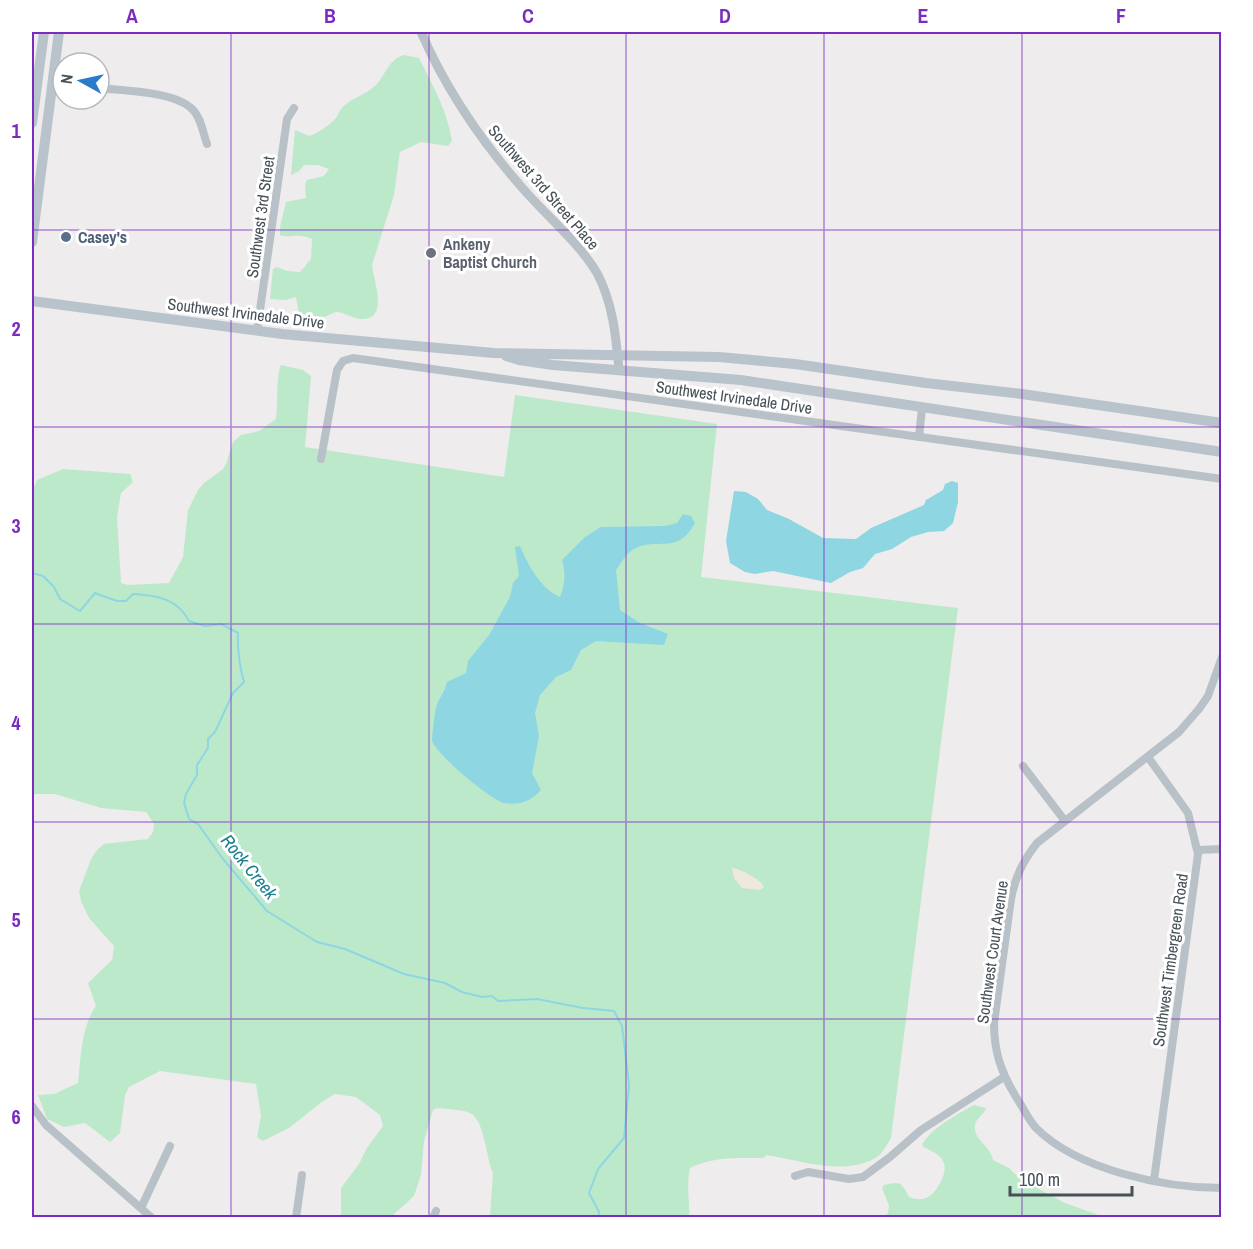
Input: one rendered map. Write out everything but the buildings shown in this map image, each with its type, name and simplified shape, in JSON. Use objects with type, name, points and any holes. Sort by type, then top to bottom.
[{"type":"main road","points":[[32,123],[44,32]]},
{"type":"main road","points":[[59,32],[59,51]]},
{"type":"main road","points":[[32,242],[53,111]]},
{"type":"main road","name":"Southwest Irvinedale Drive","points":[[32,301],[257,331],[494,353],[719,357],[795,364],[926,383],[1022,393],[1221,423]]},
{"type":"main road","name":"Southwest Irvinedale Drive","points":[[494,353],[519,360],[741,380],[1221,452]]},
{"type":"street","name":"Southwest 3rd Street Place","points":[[421,32],[445,81],[478,134],[597,274],[613,321],[619,370]]},
{"type":"street","points":[[111,89],[164,96],[181,101],[193,109],[207,144]]},
{"type":"street","name":"Southwest 3rd Street","points":[[257,331],[287,119],[294,108]]},
{"type":"street","name":"Southwest Irvinedale Drive","points":[[321,459],[337,370],[343,361],[353,358],[1221,479]]},
{"type":"street","points":[[919,437],[922,408]]},
{"type":"street","name":"Southwest Court Avenue","points":[[1221,657],[1208,696],[1179,732],[1037,843],[1020,868],[1013,887],[994,1023],[995,1050],[1005,1077],[1034,1126],[1058,1145],[1101,1166],[1130,1176],[1221,1188]]},
{"type":"street","name":"Southwest Timbergreen Road","points":[[1148,757],[1188,813],[1198,850],[1154,1180]]},
{"type":"street","points":[[1023,766],[1065,821]]},
{"type":"street","points":[[1198,850],[1221,849]]},
{"type":"street","points":[[795,1176],[808,1172],[849,1179],[863,1177],[921,1130],[1005,1077]]},
{"type":"street","points":[[32,1109],[46,1125],[152,1218]]},
{"type":"street","points":[[141,1208],[170,1146]]},
{"type":"street","points":[[296,1218],[302,1175]]},
{"type":"green space","points":[[404,55],[419,58],[443,108],[452,141],[448,146],[421,142],[400,152],[394,195],[372,265],[378,305],[372,317],[360,319],[336,312],[320,317],[299,314],[296,297],[286,300],[270,299],[273,269],[277,267],[300,272],[311,259],[312,239],[303,236],[280,235],[280,227],[286,202],[306,198],[307,180],[324,176],[329,169],[318,165],[304,165],[291,175],[295,130],[309,136],[324,128],[336,118],[345,105],[376,85],[391,63]]},
{"type":"green space","points":[[281,365],[303,370],[311,376],[305,447],[504,477],[515,395],[717,424],[701,577],[958,608],[891,1138],[877,1157],[851,1166],[822,1165],[766,1155],[764,1158],[726,1158],[708,1161],[690,1168],[689,1217],[490,1217],[493,1173],[479,1123],[470,1113],[437,1108],[433,1110],[424,1141],[421,1175],[414,1196],[392,1216],[341,1217],[341,1188],[383,1126],[380,1115],[356,1097],[335,1094],[289,1128],[263,1141],[257,1137],[261,1116],[256,1084],[160,1071],[129,1087],[125,1095],[120,1133],[110,1142],[85,1123],[64,1127],[47,1119],[38,1095],[54,1094],[78,1083],[87,1023],[96,1006],[88,983],[112,960],[114,946],[89,918],[79,891],[91,859],[97,850],[104,844],[148,839],[153,832],[154,824],[146,812],[101,808],[55,794],[32,794],[32,492],[37,480],[63,469],[130,474],[133,482],[121,493],[117,517],[121,583],[128,585],[169,583],[183,557],[188,510],[198,490],[223,469],[233,442],[241,435],[259,431],[276,419],[278,376]]},
{"type":"green space","points":[[974,1105],[986,1108],[978,1118],[975,1130],[993,1160],[1009,1168],[1020,1179],[1065,1203],[1104,1217],[884,1217],[888,1213],[889,1206],[882,1188],[884,1185],[900,1184],[909,1197],[915,1199],[924,1199],[934,1192],[945,1170],[943,1160],[922,1144],[939,1126]]},
{"type":"sand","points":[[732,868],[750,875],[764,887],[760,890],[742,888],[734,878]]},
{"type":"water","points":[[952,481],[958,483],[958,502],[953,523],[944,531],[928,532],[911,537],[892,549],[875,554],[863,568],[850,572],[831,583],[773,571],[755,574],[745,572],[730,563],[726,541],[734,491],[746,492],[758,499],[767,510],[823,538],[856,539],[871,528],[924,505],[926,500],[943,490],[945,484]]},
{"type":"water","points":[[683,514],[691,516],[695,523],[688,534],[673,543],[640,546],[625,557],[616,570],[620,610],[640,623],[668,634],[664,645],[596,641],[581,650],[571,670],[556,677],[540,695],[535,713],[539,736],[532,773],[541,790],[529,800],[515,804],[504,803],[488,794],[442,755],[432,740],[433,729],[437,705],[447,682],[466,673],[468,661],[489,635],[510,597],[513,583],[519,576],[515,547],[520,546],[541,582],[560,597],[564,579],[562,560],[585,537],[601,527],[665,526],[677,523]]},
{"type":"waterway","name":"Rock Creek","points":[[32,573],[43,576],[54,587],[60,599],[80,611],[95,593],[117,601],[126,601],[133,594],[150,596],[173,603],[189,621],[205,626],[221,624],[238,633],[239,658],[244,682],[233,693],[215,732],[208,739],[208,748],[197,765],[197,775],[186,794],[184,803],[189,819],[198,824],[223,859],[267,911],[317,942],[345,949],[404,974],[445,983],[462,992],[482,997],[492,996],[498,1001],[537,999],[583,1008],[614,1011],[622,1026],[629,1085],[624,1138],[598,1169],[589,1193],[599,1212],[598,1218]]},
{"type":"place","name":"Casey's","points":[[66,237]]},
{"type":"place","name":"Ankeny Baptist Church","points":[[431,253]]}]
